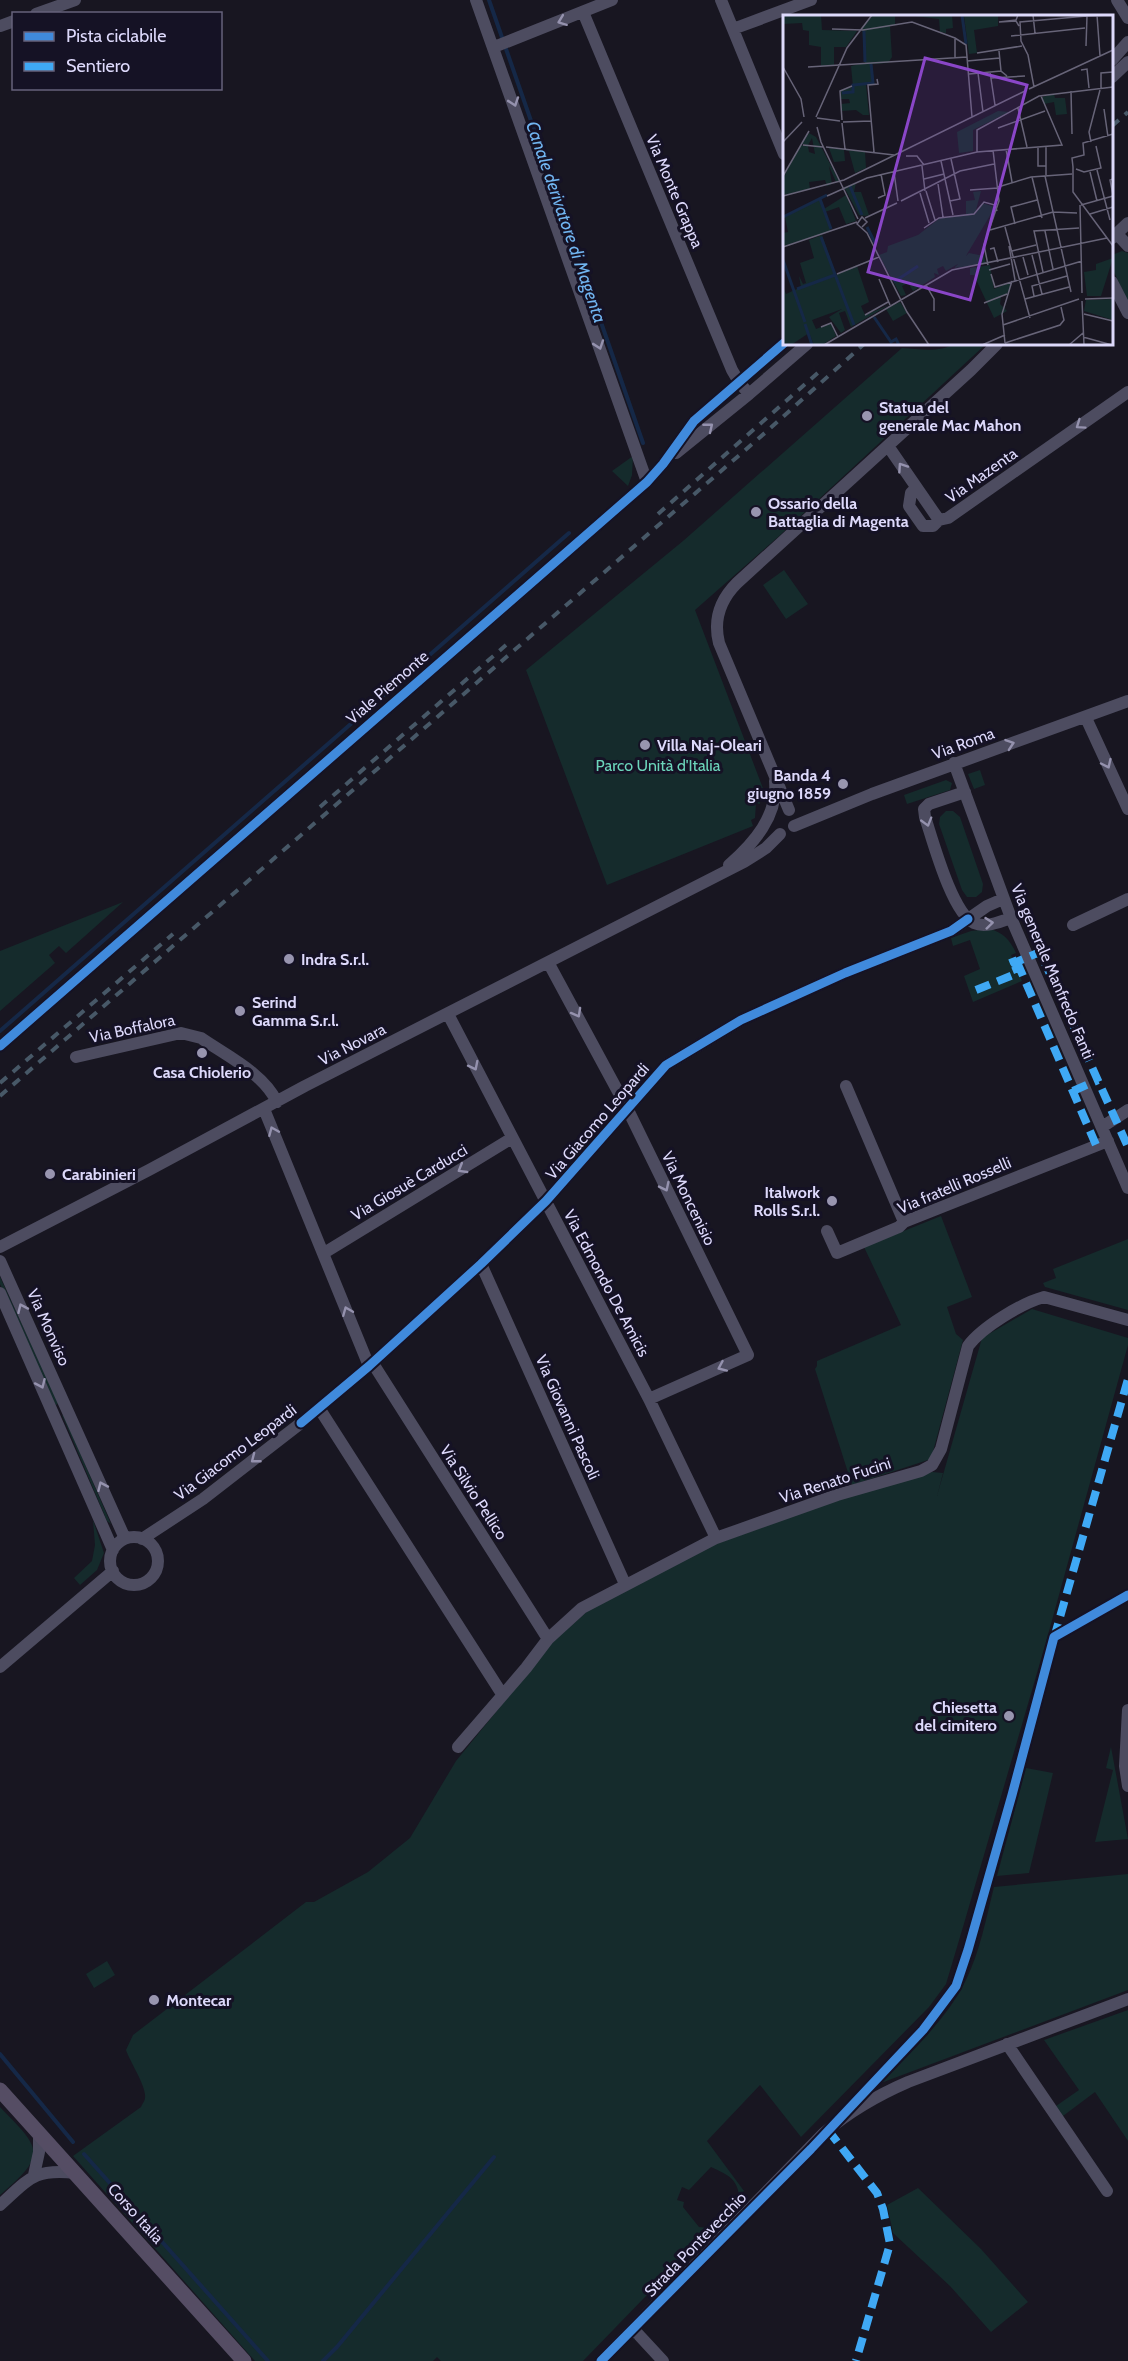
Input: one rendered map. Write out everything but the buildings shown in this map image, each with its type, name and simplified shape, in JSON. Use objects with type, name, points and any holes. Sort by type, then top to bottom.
[{"type":"main road","name":"Corso Italia","points":[[0,2090],[244,2361]]},
{"type":"street","points":[[42,12],[75,0]]},
{"type":"street","points":[[476,0],[502,44],[647,482]]},
{"type":"street","points":[[502,44],[612,0]]},
{"type":"street","points":[[721,0],[783,152]]},
{"type":"street","points":[[733,29],[811,0]]},
{"type":"street","points":[[1117,0],[1128,18]]},
{"type":"street","name":"Via Monte Grappa","points":[[583,12],[739,382],[749,394]]},
{"type":"street","points":[[1113,59],[1128,40],[1128,26]]},
{"type":"street","points":[[1113,76],[1128,62]]},
{"type":"street","points":[[1128,223],[1114,236],[1128,246]]},
{"type":"street","points":[[1113,284],[1128,313]]},
{"type":"street","name":"Viale Piemonte","points":[[0,1046],[647,482],[694,421],[783,344]]},
{"type":"street","name":"Viale Piemonte","points":[[663,464],[806,345]]},
{"type":"street","points":[[774,771],[776,794],[770,815],[770,827],[780,834],[788,832],[792,818],[774,771],[719,643],[717,618],[726,594],[996,345]]},
{"type":"street","name":"Via Mazenta","points":[[888,446],[916,488],[910,494],[909,506],[923,526],[933,526],[939,520],[948,518],[1128,392]]},
{"type":"street","name":"Via Roma","points":[[792,818],[811,819],[1128,701]]},
{"type":"street","points":[[1086,718],[1128,809]]},
{"type":"street","name":"Via generale Manfredo Fanti","points":[[954,764],[1003,899],[1128,1188]]},
{"type":"street","points":[[965,792],[928,804],[924,809],[924,817],[954,899],[968,919],[977,924],[990,924],[1011,918]]},
{"type":"street","points":[[770,815],[780,807],[792,818]]},
{"type":"street","name":"Via Novara","points":[[720,873],[754,840],[770,815]]},
{"type":"street","name":"Via Novara","points":[[0,1246],[720,873],[766,848],[780,834]]},
{"type":"street","name":"Via Giacomo Leopardi","points":[[142,1539],[228,1480],[319,1408],[481,1264],[546,1201],[666,1065],[741,1020],[845,973],[951,931],[987,906],[1003,899]]},
{"type":"street","points":[[1073,925],[1128,899]]},
{"type":"street","name":"Via Moncenisio","points":[[548,962],[628,1110],[748,1355],[649,1399]]},
{"type":"street","name":"Via Edmondo De Amicis","points":[[448,1014],[649,1399],[716,1538]]},
{"type":"street","name":"Via Boffalora","points":[[76,1057],[181,1033],[191,1034],[201,1038],[256,1077],[272,1092],[277,1102]]},
{"type":"street","points":[[846,1086],[904,1222]]},
{"type":"street","name":"Via Silvio Pellico","points":[[264,1109],[370,1364],[548,1639]]},
{"type":"street","points":[[1102,1127],[1128,1110]]},
{"type":"street","name":"Via Giosuè Carducci","points":[[324,1253],[512,1138]]},
{"type":"street","name":"Via fratelli Rosselli","points":[[827,1232],[837,1253],[899,1227],[904,1222],[1108,1141]]},
{"type":"street","name":"Via Monviso","points":[[0,1261],[123,1534],[127,1538]]},
{"type":"street","name":"Via Giovanni Pascoli","points":[[481,1264],[625,1584]]},
{"type":"street","name":"Via Monviso","points":[[0,1293],[113,1550]]},
{"type":"street","name":"Via Renato Fucini","points":[[458,1748],[548,1639],[582,1608],[716,1538],[837,1495],[921,1471],[932,1465],[941,1449],[969,1346],[976,1336],[1013,1311],[1044,1297],[1128,1320]]},
{"type":"street","points":[[54,1412],[66,1406]]},
{"type":"street","points":[[319,1408],[502,1694]]},
{"type":"street","points":[[127,1538],[142,1539],[154,1548],[157,1554],[156,1569],[150,1579],[139,1584],[126,1583],[113,1571],[110,1561],[113,1550],[127,1538]]},
{"type":"street","points":[[0,1667],[113,1571]]},
{"type":"street","points":[[1128,1710],[1125,1748],[1128,1786]]},
{"type":"street","name":"Strada Pontevecchio","points":[[602,2361],[828,2130],[883,2093],[1007,2044],[1128,2000]]},
{"type":"street","points":[[1007,2044],[1107,2191]]},
{"type":"street","points":[[34,2175],[39,2152],[39,2132]]},
{"type":"street","points":[[0,2205],[34,2175],[54,2170],[76,2173]]},
{"type":"street","points":[[632,2331],[637,2333],[663,2361]]},
{"type":"green space","points":[[1122,251],[1128,253],[1128,302],[1113,270],[1113,255]]},
{"type":"green space","name":"Parco Unità d'Italia","points":[[985,345],[778,537],[695,610],[764,791],[759,792],[760,804],[756,803],[755,818],[751,820],[753,826],[607,885],[526,670],[683,541],[902,348],[922,350]]},
{"type":"green space","points":[[633,456],[632,475],[628,486],[612,471]]},
{"type":"green space","points":[[784,570],[808,604],[786,619],[763,585]]},
{"type":"green space","points":[[980,770],[985,785],[974,789],[968,774]]},
{"type":"green space","points":[[946,780],[952,783],[950,790],[907,804],[904,795]]},
{"type":"green space","points":[[946,811],[953,811],[960,817],[983,884],[982,892],[976,897],[967,897],[962,890],[939,824],[940,817]]},
{"type":"green space","points":[[123,902],[66,953],[59,946],[49,955],[55,963],[0,1011],[0,951]]},
{"type":"green space","points":[[989,929],[1002,934],[1011,944],[1016,953],[1011,955],[1022,981],[973,1002],[964,976],[980,969],[970,940],[953,946],[951,938],[971,931]]},
{"type":"green space","points":[[941,1216],[972,1297],[947,1307],[956,1334],[963,1340],[931,1459],[852,1485],[815,1369],[817,1361],[901,1325],[864,1247]]},
{"type":"green space","points":[[1128,1239],[1128,1310],[1045,1287],[1043,1283],[1056,1278],[1053,1269]]},
{"type":"green space","points":[[0,1277],[58,1402],[57,1405],[0,1284]]},
{"type":"green space","points":[[1032,1309],[1128,1338],[1128,1345],[1046,1642],[946,1984],[929,2007],[801,2137],[760,2085],[707,2141],[744,2191],[739,2195],[736,2184],[726,2174],[711,2167],[689,2190],[682,2187],[677,2200],[684,2202],[683,2207],[699,2227],[708,2228],[709,2231],[583,2361],[441,2361],[437,2357],[433,2361],[255,2361],[73,2156],[141,2107],[144,2101],[145,2093],[126,2050],[133,2035],[306,1902],[314,1902],[368,1872],[410,1838],[456,1761],[546,1648],[591,1608],[713,1545],[850,1495],[932,1472],[943,1473],[937,1496],[982,1338]]},
{"type":"green space","points":[[62,1415],[64,1416],[111,1524],[107,1521]]},
{"type":"green space","points":[[93,1520],[104,1553],[97,1570],[80,1585],[74,1578],[92,1561],[95,1545]]},
{"type":"green space","points":[[1111,1747],[1128,1839],[1095,1842],[1113,1770],[1106,1768]]},
{"type":"green space","points":[[1026,1768],[1053,1773],[1029,1873],[997,1876]]},
{"type":"green space","points":[[1128,1874],[1128,1990],[881,2083],[928,2035],[958,1994],[975,1958],[994,1887]]},
{"type":"green space","points":[[107,1961],[115,1975],[94,1988],[86,1974]]},
{"type":"green space","points":[[1128,2010],[1128,2141],[1095,2092],[1063,2116],[1056,2106],[1079,2090],[1044,2040]]},
{"type":"green space","points":[[0,2107],[24,2132],[33,2151],[32,2160],[26,2170],[0,2195]]},
{"type":"green space","points":[[918,2188],[981,2249],[1028,2302],[991,2332],[950,2286],[893,2233],[887,2205]]},
{"type":"waterway","name":"Canale derivatore di Magenta","points":[[489,0],[643,443]]},
{"type":"waterway","name":"Canale derivatore di Magenta","points":[[0,1031],[569,533]]},
{"type":"waterway","points":[[0,2054],[73,2142]]},
{"type":"waterway","points":[[84,2154],[268,2361]]},
{"type":"waterway","points":[[323,2361],[494,2157]]},
{"type":"railway","points":[[1113,125],[1128,112]]},
{"type":"railway","points":[[0,1096],[766,432],[863,345]]},
{"type":"railway","points":[[658,514],[820,371]]},
{"type":"railway","points":[[320,807],[506,645]]},
{"type":"railway","points":[[0,1083],[173,934]]},
{"type":"marked path","points":[[1012,958],[1014,963],[1040,952],[1128,1147]]},
{"type":"marked path","points":[[1017,962],[1096,1145]]},
{"type":"marked path","points":[[976,990],[1018,973],[1015,966]]},
{"type":"marked path","points":[[1073,1091],[1098,1080]]},
{"type":"marked path","points":[[1054,1638],[1128,1379]]},
{"type":"marked path","points":[[828,2130],[877,2193],[883,2209],[890,2244],[856,2361]]},
{"type":"cycle path","points":[[0,1046],[647,482],[694,421],[783,344]]},
{"type":"cycle path","points":[[301,1423],[369,1366],[546,1201],[666,1065],[741,1020],[845,973],[951,931],[968,919]]},
{"type":"cycle path","points":[[601,2361],[811,2149],[923,2030],[956,1986],[1012,1795],[1054,1637],[1128,1595]]},
{"type":"place","name":"Statua del generale Mac Mahon","points":[[867,416]]},
{"type":"place","name":"Ossario della Battaglia di Magenta","points":[[756,512]]},
{"type":"place","name":"Villa Naj-Oleari","points":[[645,745]]},
{"type":"place","name":"Banda 4 giugno 1859","points":[[843,784]]},
{"type":"place","name":"Indra S.r.l.","points":[[289,959]]},
{"type":"place","name":"Serind Gamma S.r.l.","points":[[240,1011]]},
{"type":"place","name":"Casa Chiolerio","points":[[202,1053]]},
{"type":"place","name":"Carabinieri","points":[[50,1174]]},
{"type":"place","name":"Italwork Rolls S.r.l.","points":[[832,1201]]},
{"type":"place","name":"Chiesetta del cimitero","points":[[1009,1716]]},
{"type":"place","name":"Montecar","points":[[154,2000]]}]
